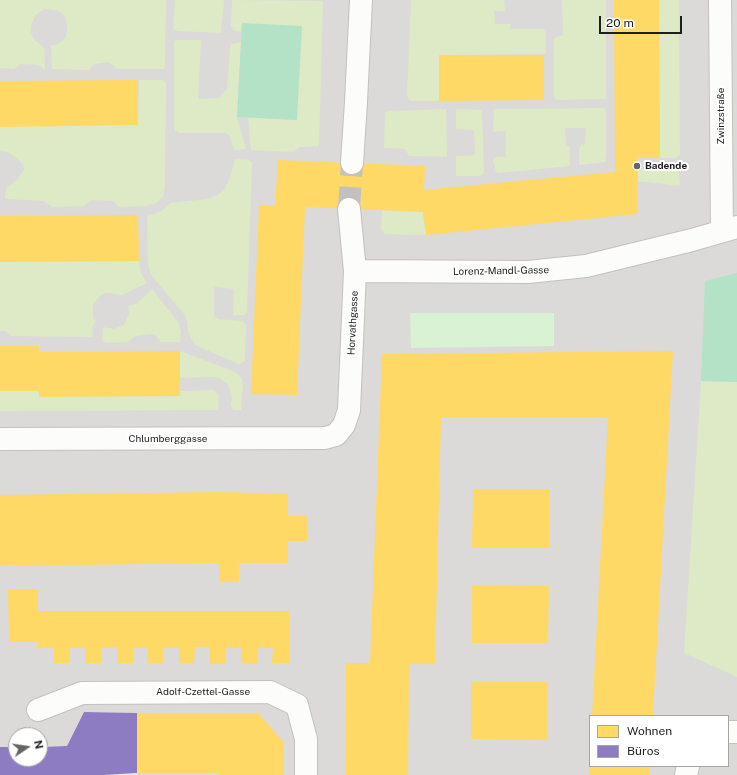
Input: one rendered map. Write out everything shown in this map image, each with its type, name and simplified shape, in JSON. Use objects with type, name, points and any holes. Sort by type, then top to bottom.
[{"type":"street","points":[[352,163],[360,0]]},
{"type":"street","name":"Zwinzstraße","points":[[720,0],[729,229]]},
{"type":"street","name":"Horvathgasse","points":[[336,435],[344,425],[349,410],[356,271],[349,209]]},
{"type":"street","name":"Lorenz-Mandl-Gasse","points":[[356,271],[528,272],[579,267],[692,240],[729,229]]},
{"type":"street","name":"Chlumberggasse","points":[[0,439],[325,438],[336,435]]},
{"type":"street","name":"Adolf-Czettel-Gasse","points":[[38,710],[82,692],[270,692],[296,704],[306,739],[306,775]]},
{"type":"shaded area","points":[[0,0],[737,0],[737,775],[137,775],[136,713],[84,712],[67,746],[48,747],[48,727],[8,727],[8,747],[0,747]]},
{"type":"green space","points":[[0,0],[166,0],[164,69],[117,69],[109,62],[94,64],[89,70],[52,69],[51,46],[58,44],[65,38],[67,33],[67,24],[65,17],[59,11],[44,9],[37,14],[33,20],[31,33],[34,39],[44,48],[45,70],[38,65],[21,64],[14,69],[0,68]]},
{"type":"green space","points":[[175,0],[224,0],[221,33],[175,30],[173,28]]},
{"type":"green space","points":[[232,0],[323,1],[319,146],[299,147],[294,152],[251,150],[248,117],[297,120],[242,23],[241,32],[233,30],[231,25]]},
{"type":"green space","points":[[411,0],[504,0],[505,11],[494,11],[495,24],[510,24],[510,29],[544,29],[546,33],[546,54],[439,55],[439,101],[409,100],[407,95]]},
{"type":"green space","points":[[562,0],[606,0],[605,99],[556,100],[554,96],[554,40],[556,37],[563,35]]},
{"type":"green space","points":[[659,0],[679,0],[680,154],[673,158],[660,158]]},
{"type":"green space","points":[[242,23],[302,26],[297,120],[237,117]]},
{"type":"green space","points":[[201,40],[198,99],[219,98],[227,89],[231,44],[241,42],[237,117],[246,149],[234,150],[229,135],[225,133],[179,133],[175,130],[174,41]]},
{"type":"green space","points":[[139,80],[162,80],[165,81],[166,84],[165,186],[163,197],[156,203],[147,206],[119,207],[113,201],[92,200],[83,206],[52,207],[44,201],[5,199],[6,188],[17,180],[24,170],[23,164],[16,158],[8,152],[0,151],[0,126],[138,125]]},
{"type":"green space","points":[[604,108],[606,112],[605,162],[579,165],[579,150],[581,145],[585,144],[586,128],[565,128],[566,145],[570,146],[570,166],[500,173],[496,172],[493,160],[496,157],[506,157],[506,131],[493,132],[494,109]]},
{"type":"green space","points":[[446,109],[447,157],[409,156],[405,149],[384,148],[385,113],[388,111]]},
{"type":"green space","points":[[456,110],[482,110],[484,173],[480,176],[456,176],[456,156],[475,155],[474,130],[456,129]]},
{"type":"green space","points":[[234,160],[249,160],[252,162],[247,313],[244,315],[233,315],[234,289],[214,287],[214,315],[219,319],[243,321],[246,325],[245,361],[239,364],[195,345],[188,332],[187,321],[184,314],[152,276],[148,261],[147,216],[162,211],[170,203],[207,199],[216,196],[224,190],[230,177]]},
{"type":"green space","points":[[638,169],[676,169],[679,172],[680,186],[638,181]]},
{"type":"green space","points":[[382,210],[423,212],[426,235],[385,234],[381,229]]},
{"type":"green space","points":[[139,261],[141,273],[147,283],[122,295],[105,293],[100,296],[93,305],[93,318],[96,321],[92,328],[93,337],[11,336],[6,331],[0,331],[0,262]]},
{"type":"green space","points":[[737,273],[737,382],[701,381],[705,281]]},
{"type":"green space","points":[[152,289],[178,322],[181,332],[180,342],[161,342],[156,336],[151,334],[135,336],[128,342],[106,343],[103,341],[103,327],[114,329],[124,325],[129,313],[128,306],[136,304]]},
{"type":"green space","points":[[410,313],[554,313],[554,346],[411,348]]},
{"type":"green space","points":[[180,351],[235,372],[240,376],[243,384],[241,410],[233,410],[231,405],[232,397],[228,384],[220,379],[213,377],[180,378]]},
{"type":"green space","points":[[701,381],[737,382],[737,677],[684,653]]},
{"type":"green space","points":[[214,390],[219,395],[218,409],[216,410],[0,411],[0,391],[38,391],[39,397],[179,396],[180,391]]},
{"type":"building: Wohnen","points":[[614,0],[659,0],[660,158],[637,158],[638,214],[426,235],[423,212],[305,207],[297,395],[251,394],[259,205],[275,206],[278,160],[425,166],[424,190],[615,172]]},
{"type":"building: Wohnen","points":[[439,55],[544,55],[544,100],[439,101]]},
{"type":"building: Wohnen","points":[[137,80],[138,125],[0,127],[0,81]]},
{"type":"building: Wohnen","points":[[138,215],[139,261],[0,262],[0,216]]},
{"type":"building: Wohnen","points":[[0,346],[39,346],[39,352],[180,351],[180,396],[39,397],[39,391],[0,391]]},
{"type":"building: Wohnen","points":[[673,351],[653,715],[592,715],[608,417],[441,417],[435,664],[409,664],[408,775],[345,775],[346,663],[370,663],[382,354]]},
{"type":"building: Wohnen","points":[[473,489],[550,489],[549,548],[472,548]]},
{"type":"building: Wohnen","points":[[221,492],[288,494],[288,516],[307,516],[307,541],[288,541],[288,563],[239,563],[239,582],[220,582],[219,563],[0,566],[0,495]]},
{"type":"building: Wohnen","points":[[472,585],[549,586],[548,643],[472,643]]},
{"type":"building: Wohnen","points":[[8,589],[38,589],[38,611],[289,611],[289,663],[272,663],[273,648],[257,648],[257,664],[241,663],[241,648],[225,648],[225,664],[210,664],[210,647],[195,647],[194,663],[179,663],[179,648],[163,648],[163,663],[147,663],[148,648],[133,648],[133,663],[117,663],[117,647],[101,648],[101,663],[85,663],[85,648],[70,648],[70,663],[54,663],[54,648],[38,648],[38,642],[9,642]]},
{"type":"building: Wohnen","points":[[471,682],[548,682],[548,740],[471,739]]},
{"type":"building: Wohnen","points":[[137,713],[258,713],[284,743],[284,775],[137,773]]},
{"type":"building: Wohnen","points":[[589,767],[650,767],[650,775],[589,775]]},
{"type":"building: Büros","points":[[84,712],[137,713],[137,773],[103,775],[0,775],[0,747],[8,747],[8,767],[48,767],[48,747],[67,746]]},
{"type":"tunnel","points":[[349,209],[352,163]]},
{"type":"place","name":"Badende","points":[[637,166]]}]
